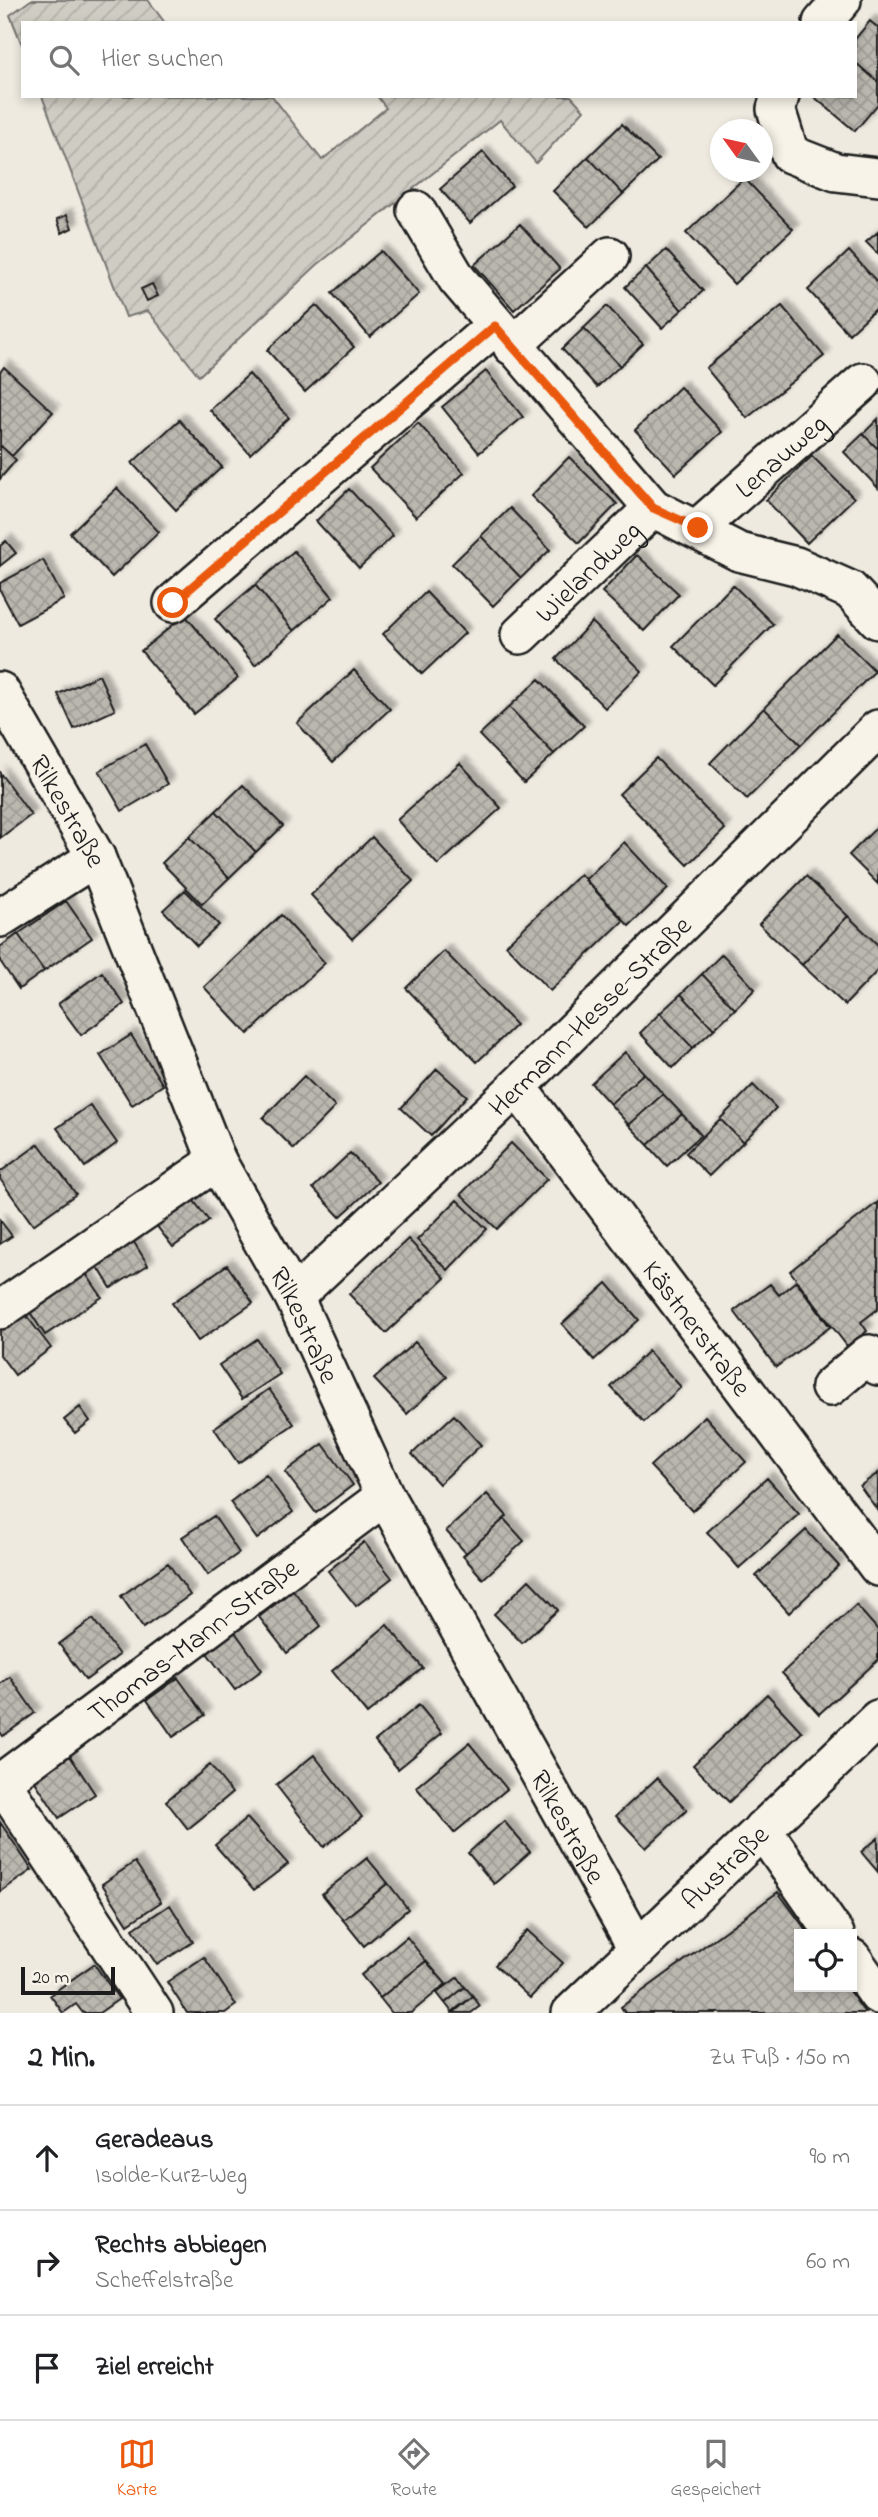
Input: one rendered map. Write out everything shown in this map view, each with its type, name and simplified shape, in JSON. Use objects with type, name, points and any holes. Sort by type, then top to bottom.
[{"type":"street","points":[[824,21],[842,0]]},
{"type":"street","points":[[778,103],[790,154],[836,172],[878,177]]},
{"type":"street","points":[[416,210],[457,279],[503,336],[653,508],[698,528],[739,552],[796,566],[850,590],[878,620]]},
{"type":"street","points":[[173,603],[503,336],[610,256]]},
{"type":"street","name":"Lenauweg","points":[[698,528],[863,382]]},
{"type":"street","name":"Wielandweg","points":[[520,635],[653,508]]},
{"type":"street","name":"Rilkestraße","points":[[0,691],[96,857],[217,1161],[294,1297],[385,1496],[637,1948]]},
{"type":"street","name":"Hermann-Hesse-Straße","points":[[294,1297],[517,1087],[878,729]]},
{"type":"street","points":[[0,918],[96,857]]},
{"type":"street","name":"Kästnerstraße","points":[[517,1087],[878,1567]]},
{"type":"street","points":[[0,1310],[217,1161]]},
{"type":"street","points":[[830,1387],[869,1354],[878,1366]]},
{"type":"street","name":"Thomas-Mann-Straße","points":[[1,1782],[385,1496]]},
{"type":"street","name":"Austraße","points":[[571,2013],[878,1719]]},
{"type":"street","points":[[1,1782],[154,2013]]},
{"type":"street","points":[[762,1829],[832,1929]]},
{"type":"street","points":[[857,1965],[878,1995]]},
{"type":"shaded area","points":[[31,0],[148,0],[164,21],[21,21],[21,42],[10,15]]},
{"type":"shaded area","points":[[43,98],[274,98],[322,160],[386,108],[378,98],[573,98],[584,110],[536,163],[500,120],[317,265],[199,376],[148,311],[126,317]]},
{"type":"building","points":[[870,21],[878,28],[878,82],[857,64],[857,37]]},
{"type":"building","points":[[857,64],[878,82],[878,104],[855,131],[815,98],[857,98]]},
{"type":"building","points":[[622,124],[658,160],[623,194],[588,157]]},
{"type":"building","points":[[483,152],[512,186],[470,223],[440,189]]},
{"type":"building","points":[[588,157],[623,194],[589,227],[553,191]]},
{"type":"building","points":[[740,182],[748,182],[793,229],[734,284],[686,233]]},
{"type":"building","points":[[67,215],[72,228],[62,233],[57,219]]},
{"type":"building","points":[[520,224],[560,269],[514,310],[474,265]]},
{"type":"building","points":[[878,232],[878,254],[866,242]]},
{"type":"building","points":[[666,250],[703,291],[682,310],[646,268]]},
{"type":"building","points":[[381,251],[419,294],[370,337],[332,293]]},
{"type":"building","points":[[849,251],[878,283],[878,307],[849,334],[808,290]]},
{"type":"building","points":[[646,268],[682,310],[662,328],[625,287]]},
{"type":"building","points":[[152,284],[158,296],[147,301],[141,289]]},
{"type":"building","points":[[316,305],[354,347],[305,392],[267,350]]},
{"type":"building","points":[[607,306],[643,344],[620,366],[584,328]]},
{"type":"building","points":[[782,306],[824,356],[747,418],[706,368]]},
{"type":"building","points":[[584,328],[620,366],[597,387],[562,349]]},
{"type":"building","points":[[4,367],[53,412],[12,456],[0,445],[0,372]]},
{"type":"building","points":[[486,371],[523,417],[479,453],[442,407]]},
{"type":"building","points":[[249,374],[289,418],[250,454],[210,410]]},
{"type":"building","points":[[680,387],[722,432],[676,474],[635,430]]},
{"type":"building","points":[[878,419],[878,449],[863,434]]},
{"type":"building","points":[[179,420],[222,467],[176,510],[132,463]]},
{"type":"building","points":[[418,423],[464,473],[416,517],[370,468]]},
{"type":"building","points":[[863,434],[878,449],[878,488],[844,452]]},
{"type":"building","points":[[0,445],[16,460],[0,479]]},
{"type":"building","points":[[812,456],[854,498],[807,543],[766,500]]},
{"type":"building","points":[[569,457],[617,504],[579,543],[531,496]]},
{"type":"building","points":[[117,488],[159,532],[112,577],[70,533]]},
{"type":"building","points":[[349,489],[393,536],[359,568],[316,521]]},
{"type":"building","points":[[510,508],[550,550],[521,578],[481,536]]},
{"type":"building","points":[[481,536],[521,578],[493,606],[452,564]]},
{"type":"building","points":[[6,541],[16,553],[0,566],[0,546]]},
{"type":"building","points":[[294,551],[333,597],[294,631],[255,585]]},
{"type":"building","points":[[637,555],[679,594],[644,631],[602,592]]},
{"type":"building","points":[[43,560],[64,599],[18,624],[0,590],[0,583]]},
{"type":"building","points":[[255,585],[294,631],[255,665],[215,619]]},
{"type":"building","points":[[733,585],[773,624],[713,685],[673,646]]},
{"type":"building","points":[[426,592],[465,633],[422,674],[383,634]]},
{"type":"building","points":[[185,615],[238,678],[194,714],[141,651]]},
{"type":"building","points":[[592,622],[642,671],[605,708],[556,659]]},
{"type":"building","points":[[837,634],[875,671],[801,745],[764,708]]},
{"type":"building","points":[[354,670],[390,709],[333,762],[297,723]]},
{"type":"building","points":[[99,675],[115,710],[74,729],[58,694]]},
{"type":"building","points":[[539,679],[584,726],[554,754],[509,707]]},
{"type":"building","points":[[509,707],[554,754],[524,782],[479,735]]},
{"type":"building","points":[[764,708],[801,745],[747,799],[710,763]]},
{"type":"building","points":[[145,744],[168,784],[122,811],[99,771]]},
{"type":"building","points":[[656,758],[725,829],[688,865],[619,794]]},
{"type":"building","points":[[460,763],[501,808],[438,865],[397,820]]},
{"type":"building","points":[[0,773],[31,815],[0,838]]},
{"type":"building","points":[[243,785],[283,826],[256,852],[216,811]]},
{"type":"building","points":[[216,811],[256,852],[229,878],[189,837]]},
{"type":"building","points":[[878,826],[878,884],[849,855]]},
{"type":"building","points":[[189,837],[229,878],[202,904],[162,863]]},
{"type":"building","points":[[372,837],[413,881],[352,939],[311,895]]},
{"type":"building","points":[[624,842],[668,889],[629,926],[585,880]]},
{"type":"building","points":[[580,874],[624,920],[550,991],[506,945]]},
{"type":"building","points":[[806,876],[848,916],[802,965],[759,924]]},
{"type":"building","points":[[185,890],[219,925],[197,946],[163,910]]},
{"type":"building","points":[[66,901],[92,938],[44,971],[18,934]]},
{"type":"building","points":[[281,915],[325,963],[248,1034],[204,987]]},
{"type":"building","points":[[848,916],[878,945],[878,970],[845,1005],[802,965]]},
{"type":"building","points":[[18,934],[44,971],[19,989],[0,961],[0,947]]},
{"type":"building","points":[[444,951],[516,1025],[477,1062],[406,988]]},
{"type":"building","points":[[722,954],[755,989],[735,1009],[702,974]]},
{"type":"building","points":[[102,972],[124,1004],[81,1035],[58,1004]]},
{"type":"building","points":[[702,974],[735,1009],[714,1029],[681,994]]},
{"type":"building","points":[[681,994],[714,1029],[693,1048],[660,1013]]},
{"type":"building","points":[[660,1013],[693,1048],[673,1068],[640,1033]]},
{"type":"building","points":[[131,1035],[163,1085],[132,1105],[100,1055]]},
{"type":"building","points":[[625,1052],[644,1073],[610,1104],[591,1083]]},
{"type":"building","points":[[437,1069],[467,1096],[431,1136],[401,1108]]},
{"type":"building","points":[[644,1073],[663,1094],[629,1125],[610,1104]]},
{"type":"building","points":[[304,1076],[335,1107],[294,1149],[263,1118]]},
{"type":"building","points":[[753,1085],[776,1108],[743,1142],[720,1119]]},
{"type":"building","points":[[663,1094],[682,1114],[648,1145],[629,1125]]},
{"type":"building","points":[[90,1105],[117,1143],[85,1167],[57,1128]]},
{"type":"building","points":[[682,1114],[701,1135],[667,1166],[648,1145]]},
{"type":"building","points":[[720,1119],[743,1142],[709,1176],[686,1153]]},
{"type":"building","points":[[511,1143],[547,1179],[497,1229],[461,1194]]},
{"type":"building","points":[[39,1144],[76,1194],[33,1225],[0,1179],[0,1172]]},
{"type":"building","points":[[350,1153],[378,1182],[340,1217],[313,1188]]},
{"type":"building","points":[[188,1193],[209,1221],[173,1247],[152,1220]]},
{"type":"building","points":[[457,1200],[487,1229],[448,1270],[417,1240]]},
{"type":"building","points":[[878,1202],[878,1309],[861,1322],[867,1331],[847,1346],[790,1271]]},
{"type":"building","points":[[0,1220],[12,1236],[0,1244]]},
{"type":"building","points":[[127,1231],[148,1265],[111,1288],[90,1254]]},
{"type":"building","points":[[408,1239],[445,1278],[386,1333],[349,1294]]},
{"type":"building","points":[[80,1265],[102,1297],[45,1335],[24,1303]]},
{"type":"building","points":[[227,1265],[253,1303],[198,1341],[172,1303]]},
{"type":"building","points":[[796,1281],[830,1327],[776,1367],[734,1311],[770,1284],[779,1295]]},
{"type":"building","points":[[607,1283],[639,1320],[594,1360],[562,1324]]},
{"type":"building","points":[[19,1306],[51,1348],[15,1375],[0,1355],[0,1321]]},
{"type":"building","points":[[257,1339],[280,1374],[242,1399],[219,1365]]},
{"type":"building","points":[[415,1342],[447,1377],[407,1414],[374,1379]]},
{"type":"building","points":[[648,1351],[681,1387],[644,1422],[611,1387]]},
{"type":"building","points":[[269,1389],[294,1424],[238,1463],[214,1428]]},
{"type":"building","points":[[80,1407],[90,1421],[75,1433],[64,1420]]},
{"type":"building","points":[[454,1415],[481,1445],[439,1484],[412,1454]]},
{"type":"building","points":[[705,1416],[746,1462],[692,1511],[650,1466]]},
{"type":"building","points":[[323,1444],[353,1485],[316,1513],[285,1472]]},
{"type":"building","points":[[878,1473],[878,1511],[860,1486]]},
{"type":"building","points":[[266,1475],[293,1512],[257,1539],[230,1502]]},
{"type":"building","points":[[767,1478],[799,1514],[739,1568],[707,1532]]},
{"type":"building","points":[[487,1494],[507,1516],[466,1553],[446,1531]]},
{"type":"building","points":[[214,1516],[239,1553],[208,1575],[182,1537]]},
{"type":"building","points":[[504,1519],[524,1541],[483,1579],[463,1556]]},
{"type":"building","points":[[806,1530],[839,1566],[789,1613],[756,1576]]},
{"type":"building","points":[[364,1542],[392,1578],[356,1606],[328,1571]]},
{"type":"building","points":[[168,1563],[190,1595],[143,1628],[121,1596]]},
{"type":"building","points":[[529,1580],[558,1610],[522,1643],[494,1614]]},
{"type":"building","points":[[293,1590],[321,1626],[287,1653],[259,1617]]},
{"type":"building","points":[[856,1605],[878,1630],[878,1660],[819,1714],[782,1673]]},
{"type":"building","points":[[93,1619],[119,1655],[86,1680],[59,1644]]},
{"type":"building","points":[[387,1625],[423,1668],[367,1714],[332,1671]]},
{"type":"building","points":[[235,1632],[262,1670],[235,1690],[207,1653]]},
{"type":"building","points":[[10,1677],[35,1713],[3,1736],[0,1732],[0,1684]]},
{"type":"building","points":[[178,1678],[205,1715],[173,1737],[147,1700]]},
{"type":"building","points":[[767,1694],[802,1732],[729,1802],[693,1765]]},
{"type":"building","points":[[419,1705],[442,1733],[398,1769],[375,1741]]},
{"type":"building","points":[[469,1743],[507,1789],[454,1833],[416,1787]]},
{"type":"building","points":[[314,1755],[362,1817],[324,1847],[276,1785]]},
{"type":"building","points":[[70,1756],[95,1794],[59,1818],[34,1780]]},
{"type":"building","points":[[210,1765],[232,1793],[188,1829],[166,1801]]},
{"type":"building","points":[[657,1778],[687,1810],[646,1848],[616,1816]]},
{"type":"building","points":[[247,1818],[288,1864],[254,1890],[215,1845]]},
{"type":"building","points":[[504,1821],[530,1852],[494,1884],[468,1853]]},
{"type":"building","points":[[0,1822],[32,1870],[0,1892]]},
{"type":"building","points":[[878,1838],[878,1872],[861,1852]]},
{"type":"building","points":[[367,1858],[388,1883],[343,1920],[322,1894]]},
{"type":"building","points":[[135,1862],[161,1902],[128,1924],[102,1884]]},
{"type":"building","points":[[388,1883],[408,1909],[364,1946],[343,1920]]},
{"type":"building","points":[[778,1892],[805,1929],[794,1929],[794,1992],[850,1992],[865,2013],[625,2013],[621,2007]]},
{"type":"building","points":[[170,1905],[193,1942],[157,1965],[133,1929]]},
{"type":"building","points":[[527,1930],[563,1963],[530,1998],[495,1965]]},
{"type":"building","points":[[407,1937],[426,1961],[380,1998],[361,1975]]},
{"type":"building","points":[[204,1957],[236,2005],[225,2013],[187,2013],[167,1982]]},
{"type":"building","points":[[426,1961],[446,1984],[411,2013],[392,2013],[380,1998]]},
{"type":"building","points":[[94,1964],[119,1999],[99,2013],[83,2013],[76,2004],[63,2013],[50,1995]]},
{"type":"building","points":[[458,1977],[465,1987],[445,2003],[437,1993]]},
{"type":"building","points":[[465,1987],[473,1996],[452,2012],[445,2003]]},
{"type":"building","points":[[473,1996],[480,2006],[471,2013],[453,2013]]},
{"type":"route","points":[[173,603],[495,326],[653,508],[698,528]]}]
